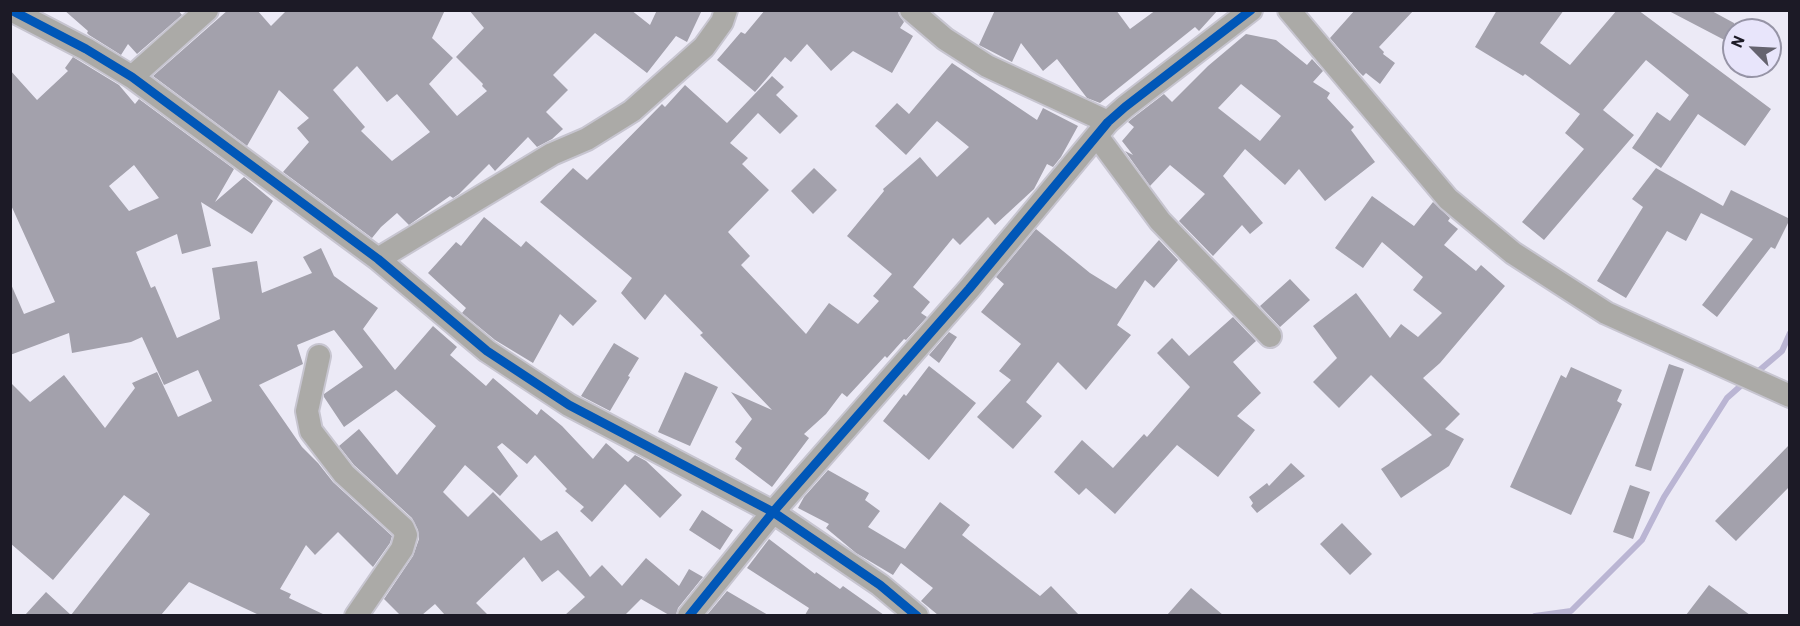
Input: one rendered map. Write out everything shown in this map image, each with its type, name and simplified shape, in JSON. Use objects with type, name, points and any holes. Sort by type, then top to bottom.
[{"type":"street","points":[[11,10],[86,49],[132,77],[378,259],[487,351],[569,405],[773,512],[880,585],[917,615]]},
{"type":"street","points":[[132,77],[207,10]]},
{"type":"street","points":[[378,259],[552,154],[587,139],[632,111],[704,46],[722,22],[726,10]]},
{"type":"street","points":[[910,10],[945,39],[987,66],[1102,129],[1160,221],[1270,336]]},
{"type":"street","points":[[689,615],[773,512],[969,289],[1102,129],[1125,106],[1251,10]]},
{"type":"street","points":[[1289,10],[1448,199],[1514,253],[1606,313],[1790,396]]},
{"type":"street","points":[[319,356],[308,411],[311,431],[344,474],[403,528],[406,535],[402,549],[356,615]]},
{"type":"building","points":[[64,10],[178,10],[182,15],[137,54],[128,44],[121,55],[89,35],[88,31]]},
{"type":"building","points":[[228,10],[257,10],[271,26],[287,10],[445,10],[432,38],[453,58],[429,84],[457,116],[487,91],[456,57],[484,28],[469,10],[631,10],[650,25],[657,10],[702,10],[687,42],[676,36],[647,73],[595,33],[553,75],[568,90],[546,112],[563,129],[552,139],[537,147],[528,137],[495,171],[489,164],[459,194],[453,198],[450,196],[409,225],[397,213],[372,238],[283,172],[309,142],[297,128],[309,118],[279,90],[247,146],[153,76]],"holes":[[[357,66],[387,102],[397,94],[430,132],[392,161],[361,131],[365,127],[333,90]]]},
{"type":"building","points":[[765,10],[898,10],[904,22],[900,28],[913,36],[892,73],[853,51],[831,71],[807,44],[791,62],[785,57],[755,92],[717,60],[741,32],[745,34]]},
{"type":"building","points":[[995,10],[1116,10],[1130,29],[1156,10],[1218,10],[1199,31],[1195,27],[1100,103],[1087,98],[1057,59],[1043,71],[1021,43],[1012,62],[979,45]]},
{"type":"building","points":[[1355,10],[1414,10],[1379,47],[1384,52],[1383,54],[1395,63],[1380,84],[1366,73],[1363,76],[1330,38]]},
{"type":"building","points":[[1497,10],[1564,10],[1540,43],[1570,65],[1617,10],[1638,10],[1722,73],[1722,78],[1729,78],[1771,109],[1745,146],[1698,114],[1661,168],[1632,148],[1657,112],[1670,121],[1689,95],[1646,60],[1603,110],[1634,135],[1544,240],[1522,222],[1584,149],[1565,133],[1580,114],[1525,74],[1523,76],[1475,47]]},
{"type":"building","points":[[1667,10],[1710,10],[1725,18],[1722,18],[1722,39]]},
{"type":"building","points":[[1246,34],[1276,40],[1307,65],[1312,59],[1323,71],[1313,82],[1330,93],[1327,98],[1354,127],[1351,130],[1375,162],[1325,201],[1299,169],[1285,185],[1245,149],[1223,176],[1263,223],[1250,234],[1242,225],[1213,256],[1179,221],[1205,194],[1170,165],[1150,186],[1125,151],[1133,155],[1122,141],[1134,127],[1128,122],[1164,94],[1172,102],[1208,66]],"holes":[[[1241,84],[1281,116],[1260,141],[1218,108]]]},
{"type":"building","points":[[73,57],[119,85],[135,104],[139,99],[234,169],[215,202],[244,177],[273,201],[252,234],[201,202],[211,246],[182,254],[177,234],[136,252],[151,288],[155,286],[177,338],[220,319],[212,268],[257,261],[262,293],[312,273],[303,257],[321,248],[334,276],[378,308],[363,329],[395,370],[433,326],[457,347],[450,355],[486,386],[493,378],[537,415],[541,409],[562,426],[593,459],[606,443],[628,462],[635,455],[646,461],[682,495],[660,518],[625,484],[592,522],[580,511],[584,507],[565,491],[567,489],[535,455],[527,464],[502,443],[497,447],[518,476],[500,496],[465,465],[443,492],[468,517],[493,492],[541,541],[557,531],[590,577],[602,565],[622,586],[646,558],[679,586],[689,569],[703,577],[678,608],[676,615],[669,615],[641,599],[625,615],[565,615],[585,597],[558,570],[542,582],[524,557],[476,603],[488,615],[445,615],[435,604],[422,615],[400,615],[384,599],[413,556],[419,539],[418,530],[412,518],[354,465],[339,446],[359,429],[397,475],[436,426],[396,390],[344,427],[324,394],[363,367],[334,330],[297,345],[303,364],[259,385],[302,447],[333,482],[392,536],[390,543],[373,567],[338,532],[315,555],[306,545],[280,589],[291,594],[289,598],[325,615],[259,615],[189,582],[161,615],[71,615],[150,514],[124,495],[53,580],[10,543],[10,382],[30,402],[64,375],[105,428],[135,388],[132,383],[157,372],[178,417],[212,401],[198,370],[164,385],[142,337],[131,342],[72,353],[69,333],[10,355],[10,282],[24,314],[55,302],[10,203],[10,70],[37,100],[68,71],[65,68]],"holes":[[[134,165],[159,198],[129,211],[109,186]]]},
{"type":"building","points":[[952,63],[1037,120],[1043,108],[1078,126],[1053,167],[1047,164],[1034,189],[995,225],[988,217],[960,245],[953,238],[913,287],[930,302],[921,313],[927,317],[887,358],[885,356],[847,397],[842,393],[826,414],[804,434],[809,438],[772,487],[735,459],[742,448],[735,442],[752,419],[731,392],[772,410],[700,335],[703,333],[665,294],[645,320],[621,293],[632,278],[540,202],[573,168],[587,180],[662,104],[665,107],[685,85],[727,123],[772,76],[784,87],[776,95],[798,116],[780,134],[758,113],[730,143],[748,158],[742,164],[769,190],[728,232],[750,256],[741,265],[806,334],[829,303],[858,324],[879,301],[873,296],[892,274],[847,236],[884,191],[883,189],[920,157],[937,177],[969,147],[937,121],[906,155],[875,126],[897,103],[909,114]]},
{"type":"building","points":[[814,168],[837,190],[813,214],[791,191]]},
{"type":"building","points":[[1656,168],[1723,206],[1731,190],[1790,219],[1775,249],[1771,247],[1717,317],[1702,305],[1753,239],[1701,213],[1686,241],[1667,231],[1626,298],[1597,281],[1643,207],[1632,199]]},
{"type":"building","points":[[1372,196],[1414,226],[1433,202],[1450,218],[1448,221],[1458,229],[1444,245],[1476,271],[1481,265],[1505,286],[1440,363],[1423,378],[1460,414],[1445,429],[1464,439],[1449,466],[1401,498],[1381,469],[1432,435],[1371,375],[1339,408],[1313,382],[1337,358],[1313,326],[1356,293],[1390,338],[1401,324],[1418,337],[1442,313],[1413,290],[1423,277],[1382,242],[1363,268],[1335,248]]},
{"type":"building","points":[[484,217],[521,247],[526,241],[597,301],[573,326],[560,314],[533,363],[495,340],[462,313],[466,308],[428,273],[456,242],[461,246]]},
{"type":"building","points":[[1036,229],[1090,273],[1116,289],[1159,240],[1178,260],[1154,288],[1145,280],[1117,325],[1131,335],[1086,390],[1058,362],[1026,402],[1042,416],[1013,449],[977,417],[1011,380],[999,371],[1021,344],[981,312],[1004,284],[996,277]]},
{"type":"building","points":[[1290,279],[1310,300],[1280,327],[1260,306]]},
{"type":"building","points":[[1233,317],[1256,341],[1233,362],[1261,393],[1237,416],[1255,430],[1218,477],[1177,445],[1115,514],[1086,488],[1079,495],[1054,472],[1082,440],[1113,468],[1144,434],[1147,437],[1190,387],[1157,353],[1172,338],[1189,356]]},
{"type":"building","points":[[949,332],[957,337],[939,363],[929,355]]},
{"type":"building","points":[[614,343],[639,358],[610,411],[581,396]]},
{"type":"building","points":[[1669,364],[1684,369],[1651,471],[1635,466]]},
{"type":"building","points":[[929,366],[976,403],[929,460],[883,421]]},
{"type":"building","points":[[1571,367],[1622,390],[1617,401],[1622,404],[1571,515],[1510,487],[1561,375],[1566,378]]},
{"type":"building","points":[[685,372],[718,387],[690,446],[658,432]]},
{"type":"building","points":[[1790,444],[1790,486],[1736,541],[1715,521]]},
{"type":"building","points":[[1291,463],[1305,476],[1257,513],[1251,506],[1253,503],[1249,497],[1267,483],[1269,486]]},
{"type":"building","points":[[828,470],[869,493],[865,500],[880,511],[868,527],[905,549],[940,502],[970,525],[962,535],[1040,596],[1051,586],[1079,615],[938,615],[921,601],[933,588],[901,563],[893,575],[856,553],[826,528],[829,524],[798,508],[804,497]]},
{"type":"building","points":[[1630,485],[1650,492],[1633,539],[1613,532]]},
{"type":"building","points":[[702,510],[733,530],[720,550],[689,530]]},
{"type":"building","points":[[1342,523],[1372,554],[1350,575],[1320,544]]},
{"type":"building","points":[[769,539],[815,574],[816,572],[840,589],[843,586],[884,615],[805,615],[809,608],[747,568]]},
{"type":"building","points":[[1709,585],[1750,615],[1686,615]]},
{"type":"building","points":[[1191,588],[1223,615],[1167,615]]},
{"type":"building","points":[[727,591],[768,615],[707,615]]},
{"type":"building","points":[[46,592],[71,615],[25,615]]},
{"type":"waterway","points":[[1755,374],[1782,351],[1790,333]]},
{"type":"waterway","points":[[1535,616],[1571,611],[1642,540],[1664,497],[1727,398],[1745,382]]},
{"type":"cycle path","points":[[11,10],[86,49],[132,77],[378,259],[487,351],[569,405],[773,512],[880,585],[917,616]]},
{"type":"cycle path","points":[[689,616],[773,512],[969,289],[1108,122],[1251,10]]}]
